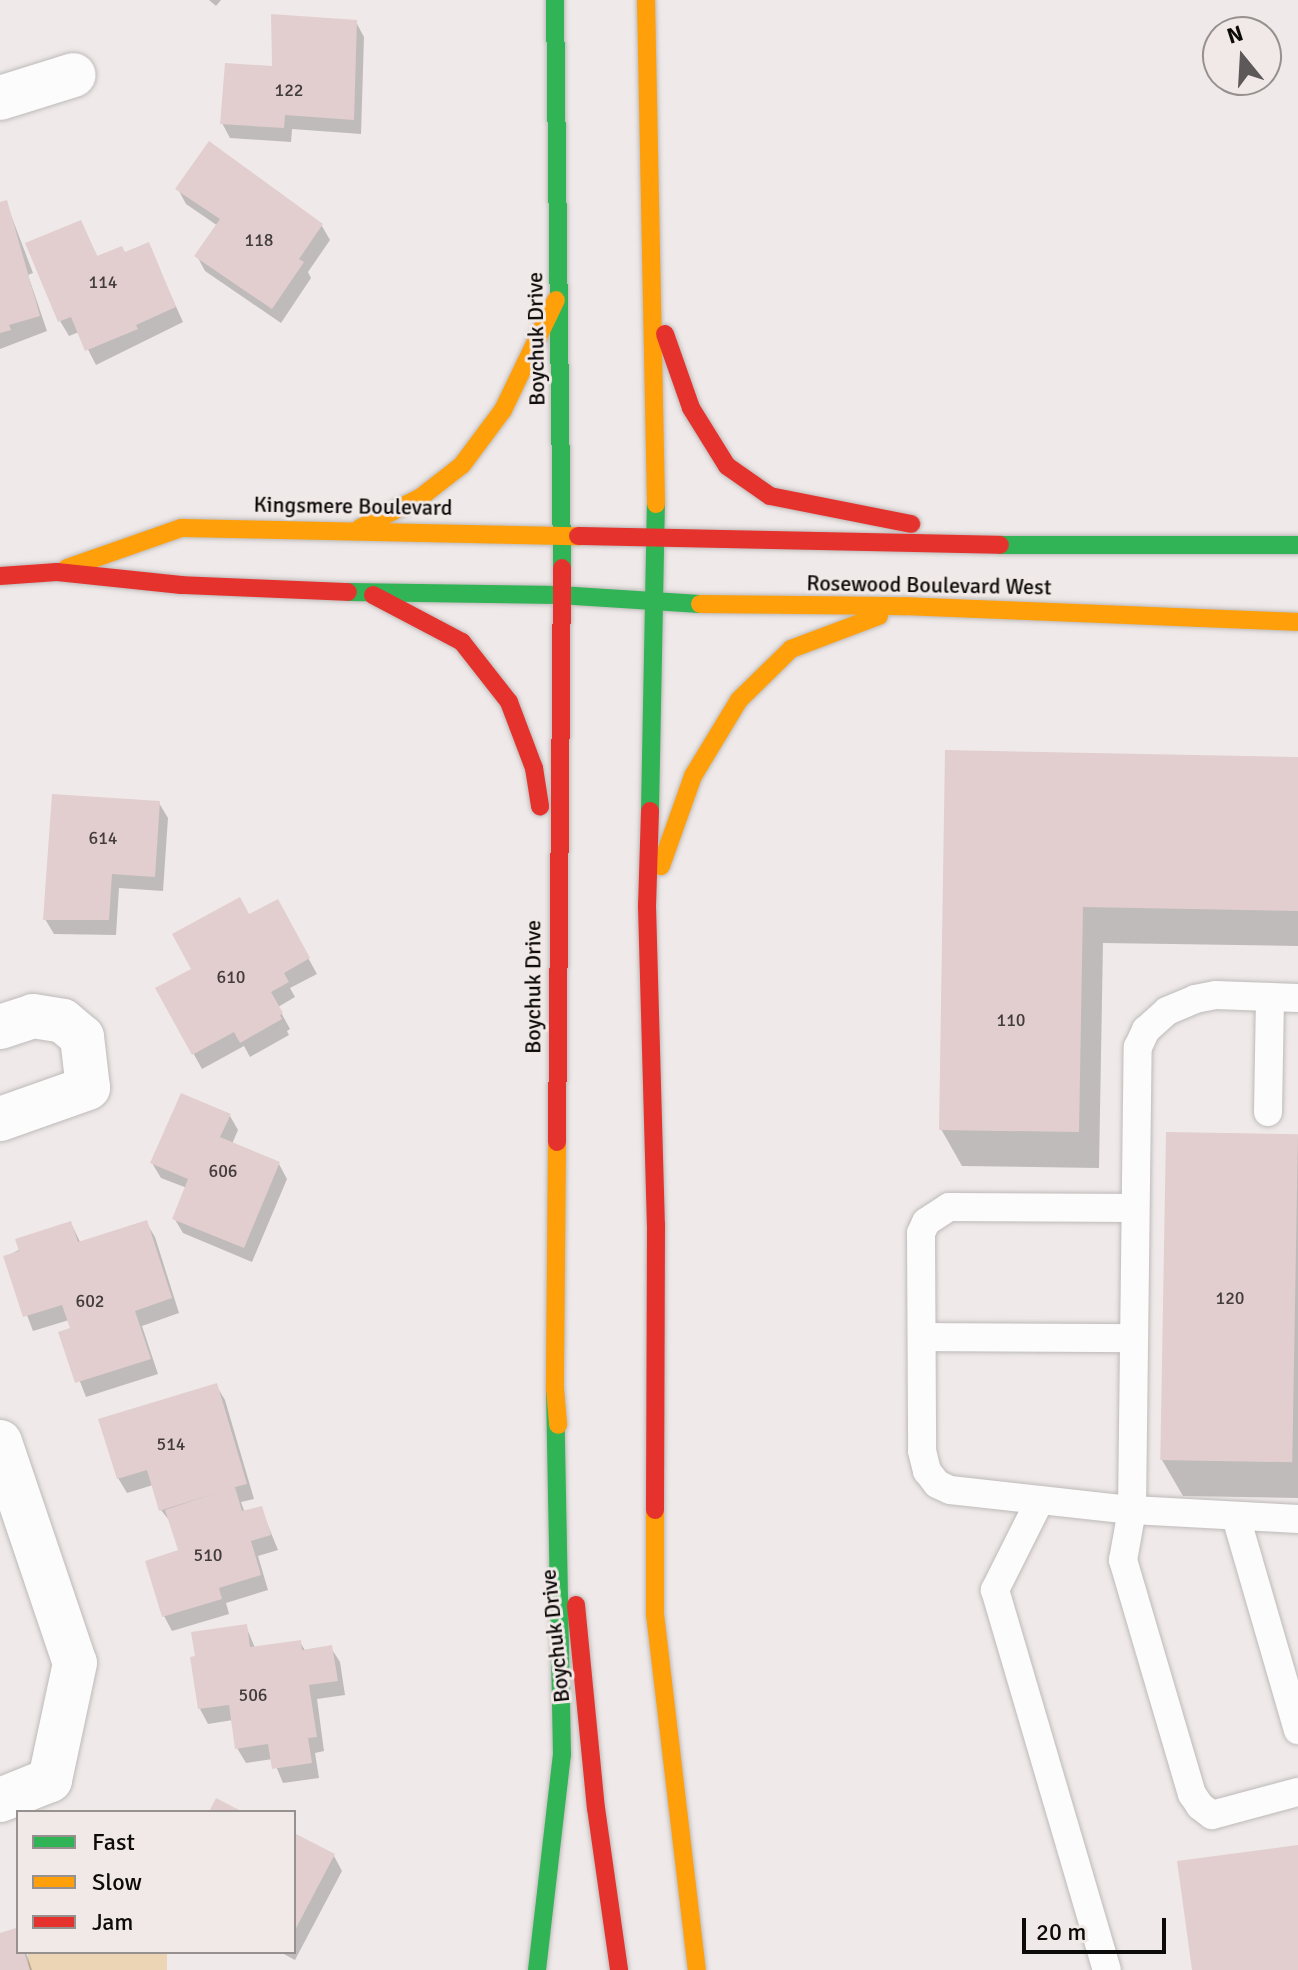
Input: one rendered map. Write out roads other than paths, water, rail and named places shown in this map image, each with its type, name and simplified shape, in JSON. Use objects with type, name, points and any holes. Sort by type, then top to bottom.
[{"type":"main road","name":"Boychuk Drive","points":[[555,0],[562,535],[559,595],[555,1389],[596,1808],[619,1970]]},
{"type":"main road","points":[[646,0],[657,539],[647,906],[656,1225],[655,1614],[697,1970]]},
{"type":"main road","points":[[357,529],[421,497],[462,465],[503,410],[559,294]]},
{"type":"main road","points":[[652,295],[691,408],[727,466],[770,496],[1008,545]]},
{"type":"main road","name":"Kingsmere Boulevard","points":[[57,572],[181,528],[357,529],[657,539]]},
{"type":"main road","name":"Rosewood Boulevard West","points":[[657,539],[1008,545],[1298,545]]},
{"type":"main road","name":"Kingsmere Boulevard","points":[[0,576],[57,572],[181,585],[367,593],[559,595]]},
{"type":"main road","points":[[367,593],[462,642],[509,702],[534,768],[557,917]]},
{"type":"main road","name":"Rosewood Boulevard West","points":[[559,595],[655,604],[905,606],[1298,622]]},
{"type":"main road","points":[[647,906],[693,776],[739,700],[791,649],[905,606]]},
{"type":"main road","points":[[537,1970],[562,1755],[555,1389]]},
{"type":"street","points":[[0,98],[74,75]]},
{"type":"street","points":[[0,1027],[33,1016],[63,1021],[82,1037],[88,1088],[0,1119]]},
{"type":"street","points":[[0,1442],[75,1663],[50,1780],[0,1800]]},
{"type":"lane","points":[[1268,1112],[1284,997],[1216,995],[1195,999],[1167,1011],[1146,1030],[1138,1047],[1132,1510],[1123,1560],[1192,1794],[1212,1815],[1298,1792]]},
{"type":"lane","points":[[1135,1208],[949,1207],[936,1212],[921,1233],[922,1451],[927,1471],[937,1484],[950,1490],[1132,1510],[1298,1519]]},
{"type":"lane","points":[[922,1337],[1134,1338]]},
{"type":"lane","points":[[1040,1500],[995,1590],[1107,1970]]},
{"type":"lane","points":[[1236,1517],[1298,1730]]}]
